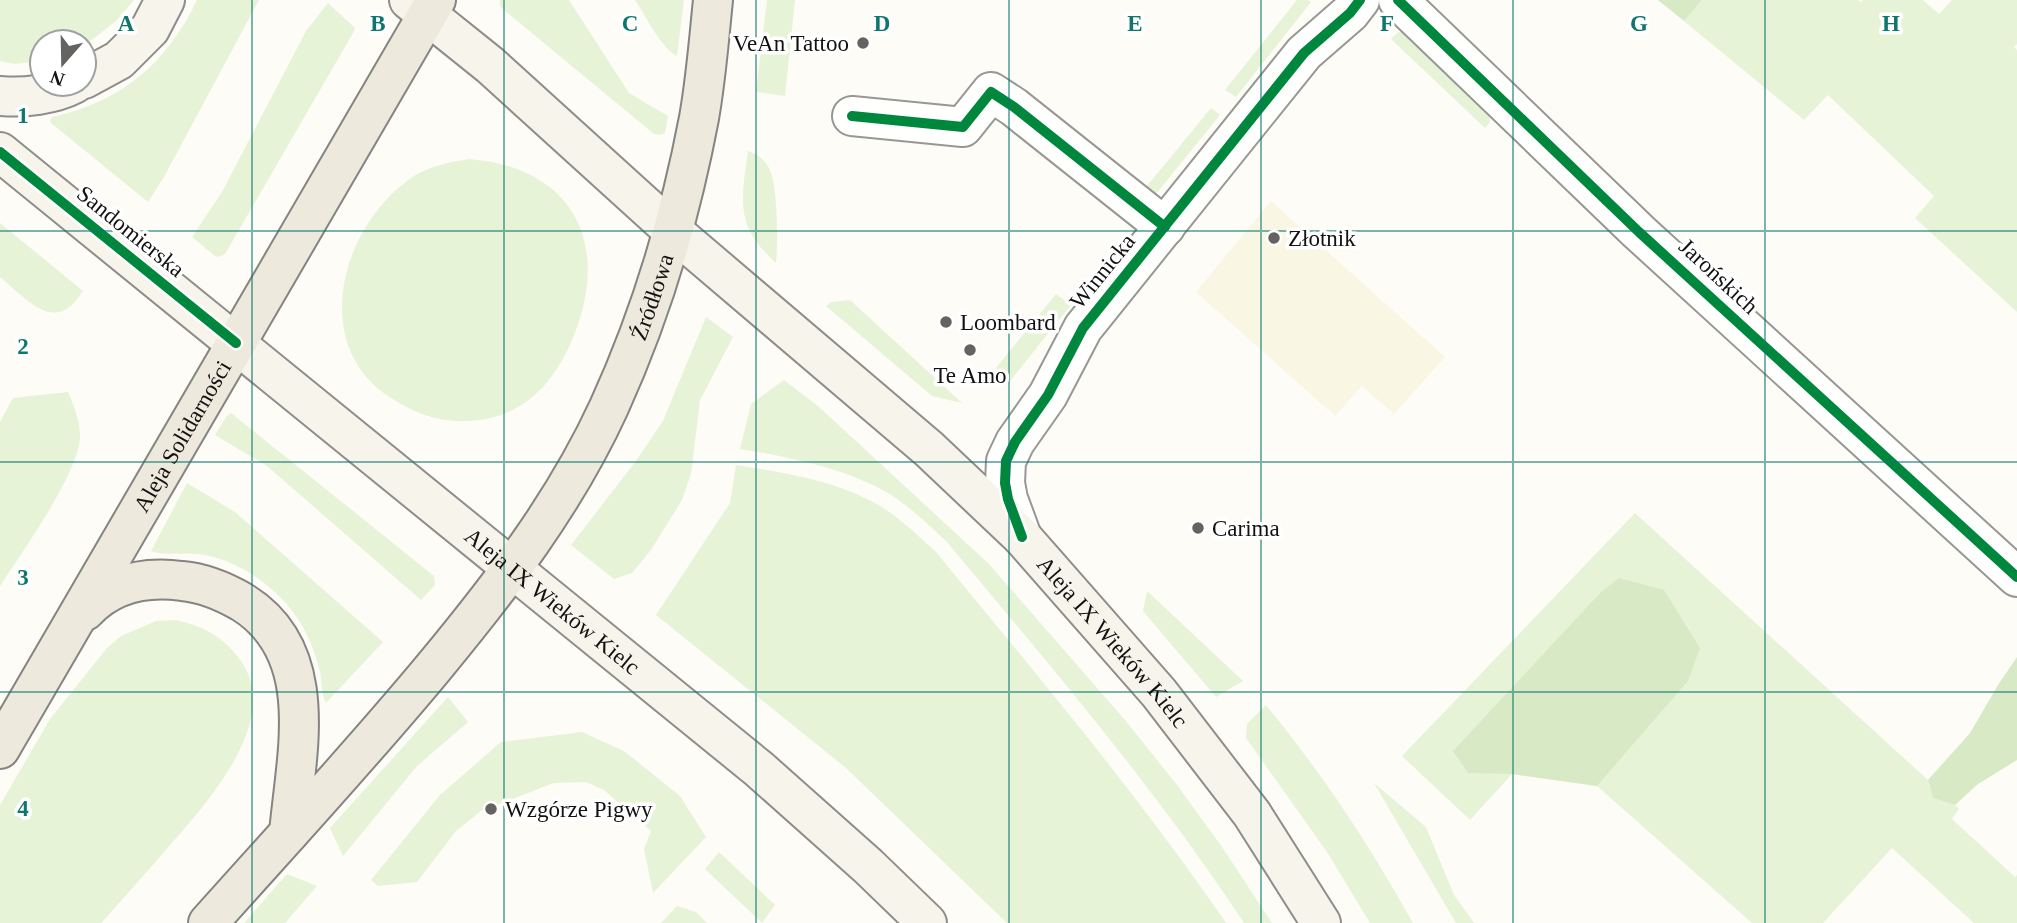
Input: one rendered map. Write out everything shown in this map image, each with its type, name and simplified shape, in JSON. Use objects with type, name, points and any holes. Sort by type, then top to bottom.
[{"type":"main road","points":[[98,71],[119,60],[150,29],[165,0]]},
{"type":"main road","name":"Źródłowa","points":[[514,568],[560,498],[608,410],[639,335],[674,232],[699,116],[713,0]]},
{"type":"main road","points":[[424,5],[674,232]]},
{"type":"main road","name":"Aleja Solidarności","points":[[0,749],[236,343],[424,5]]},
{"type":"main road","points":[[0,96],[28,95]]},
{"type":"main road","name":"Sandomierska","points":[[0,152],[236,343]]},
{"type":"main road","name":"Aleja IX Wieków Kielc","points":[[674,232],[929,449],[1022,537],[1159,693],[1252,814],[1321,923]]},
{"type":"main road","name":"Aleja IX Wieków Kielc","points":[[236,343],[759,769],[868,866],[927,923]]},
{"type":"main road","points":[[208,923],[411,695],[514,568]]},
{"type":"main road","points":[[75,621],[94,600],[114,588],[126,583],[155,580],[178,580],[214,588],[257,612],[269,624],[284,648],[295,675],[298,695],[299,738],[289,832]]},
{"type":"street","name":"Winnicka","points":[[1022,537],[1007,499],[1004,483],[1006,461],[1048,395],[1083,328],[1304,53],[1350,13],[1360,0]]},
{"type":"street","name":"Jarońskich","points":[[1398,0],[1639,232],[2017,577]]},
{"type":"street","points":[[852,116],[963,127],[991,92],[1014,107],[1166,227]]},
{"type":"shaded area","points":[[1271,201],[1445,357],[1394,414],[1362,386],[1335,416],[1196,292]]},
{"type":"green space","points":[[0,0],[134,0],[116,21],[98,35],[98,28],[28,28],[28,62],[14,64],[0,61]]},
{"type":"green space","points":[[197,0],[259,0],[148,202],[50,120],[100,101],[139,76],[171,43]]},
{"type":"green space","points":[[500,0],[569,0],[629,93],[668,116],[665,133],[654,134],[504,10],[500,6]]},
{"type":"green space","points":[[635,0],[684,0],[677,56],[660,39]]},
{"type":"green space","points":[[767,0],[795,0],[785,96],[756,92]]},
{"type":"green space","points":[[1297,0],[1311,2],[1236,97],[1225,90]]},
{"type":"green space","points":[[1658,0],[1702,0],[1684,21]]},
{"type":"green space","points":[[1702,0],[1923,0],[1939,14],[1952,0],[2017,0],[2017,44],[2014,47],[2017,50],[2017,312],[1915,218],[1934,196],[1828,95],[1804,120],[1684,21]]},
{"type":"green space","points":[[328,3],[355,28],[353,33],[225,254],[215,256],[192,237],[222,192],[306,31]]},
{"type":"green space","points":[[1398,32],[1405,32],[1489,109],[1490,122],[1485,128],[1391,39]]},
{"type":"green space","points":[[1211,108],[1220,115],[1156,194],[1147,186]]},
{"type":"green space","points":[[748,151],[763,159],[772,176],[777,214],[776,263],[753,237],[747,225],[743,199]]},
{"type":"green space","points":[[469,159],[504,165],[533,176],[556,192],[573,213],[583,238],[588,266],[585,297],[576,330],[557,368],[545,384],[532,398],[498,416],[455,421],[410,409],[368,379],[350,351],[343,320],[344,288],[352,255],[367,225],[388,198],[420,173]]},
{"type":"green space","points":[[0,223],[83,291],[70,306],[59,312],[41,309],[0,277]]},
{"type":"green space","points":[[1056,294],[1071,305],[1010,381],[996,368]]},
{"type":"green space","points":[[850,300],[962,403],[932,396],[826,306],[832,302]]},
{"type":"green space","points":[[706,317],[733,337],[700,400],[691,474],[682,500],[651,550],[632,573],[614,579],[571,545],[636,461],[663,421]]},
{"type":"green space","points":[[784,380],[818,406],[989,564],[1125,720],[1177,785],[1272,923],[1244,923],[1175,824],[1101,728],[946,541],[922,519],[879,488],[841,472],[740,449],[751,404]]},
{"type":"green space","points":[[68,392],[79,427],[77,454],[47,514],[0,586],[0,422],[13,398]]},
{"type":"green space","points":[[231,413],[434,576],[435,585],[421,600],[267,466],[215,435]]},
{"type":"green space","points":[[736,465],[803,477],[852,492],[886,510],[936,552],[1157,827],[1226,923],[1007,923],[846,768],[656,615],[730,503]]},
{"type":"green space","points":[[187,483],[235,512],[383,642],[326,703],[319,667],[310,641],[297,617],[261,580],[215,557],[151,551]]},
{"type":"green space","points":[[1635,513],[1928,780],[1933,798],[1955,805],[1959,809],[1952,819],[2015,877],[2017,875],[2017,923],[1974,923],[1892,848],[1823,923],[1752,923],[1597,786],[1512,774],[1470,820],[1402,756]]},
{"type":"green space","points":[[1619,578],[1664,590],[1700,648],[1688,681],[1597,786],[1512,774],[1468,773],[1453,751],[1601,592]]},
{"type":"green space","points":[[1147,591],[1243,681],[1216,697],[1143,611]]},
{"type":"green space","points":[[176,620],[194,625],[218,637],[238,657],[251,681],[253,707],[247,733],[234,760],[200,810],[101,923],[0,923],[0,805],[50,719],[107,648],[121,636],[156,621]]},
{"type":"green space","points":[[2017,657],[2017,760],[1978,784],[1955,805],[1933,798],[1928,780],[1970,733]]},
{"type":"green space","points":[[448,697],[468,722],[417,766],[343,856],[330,828]]},
{"type":"green space","points":[[1266,705],[1307,757],[1344,811],[1413,923],[1370,923],[1327,852],[1246,738],[1247,724]]},
{"type":"green space","points":[[582,732],[624,751],[680,796],[706,837],[653,893],[644,849],[651,831],[604,790],[586,782],[554,783],[481,811],[456,831],[417,882],[378,886],[371,880],[440,795],[501,742]]},
{"type":"green space","points":[[1374,783],[1426,827],[1454,895],[1474,923],[1456,923]]},
{"type":"green space","points":[[719,852],[775,905],[762,923],[705,869]]},
{"type":"green space","points":[[287,874],[317,886],[285,923],[244,923]]},
{"type":"green space","points":[[677,906],[696,912],[707,923],[661,923]]},
{"type":"cycle path","points":[[1022,537],[1008,499],[1005,483],[1006,461],[1015,442],[1048,395],[1083,328],[1304,53],[1350,13],[1360,0]]},
{"type":"cycle path","points":[[1398,0],[1639,232],[2017,577]]},
{"type":"cycle path","points":[[852,116],[963,127],[991,92],[1014,107],[1165,227]]},
{"type":"cycle path","points":[[0,152],[236,343]]},
{"type":"place","name":"VeAn Tattoo","points":[[863,43]]},
{"type":"place","name":"Złotnik","points":[[1274,238]]},
{"type":"place","name":"Loombard","points":[[946,322]]},
{"type":"place","name":"Te Amo","points":[[970,350]]},
{"type":"place","name":"Carima","points":[[1198,528]]},
{"type":"place","name":"Wzgórze Pigwy","points":[[491,809]]}]
